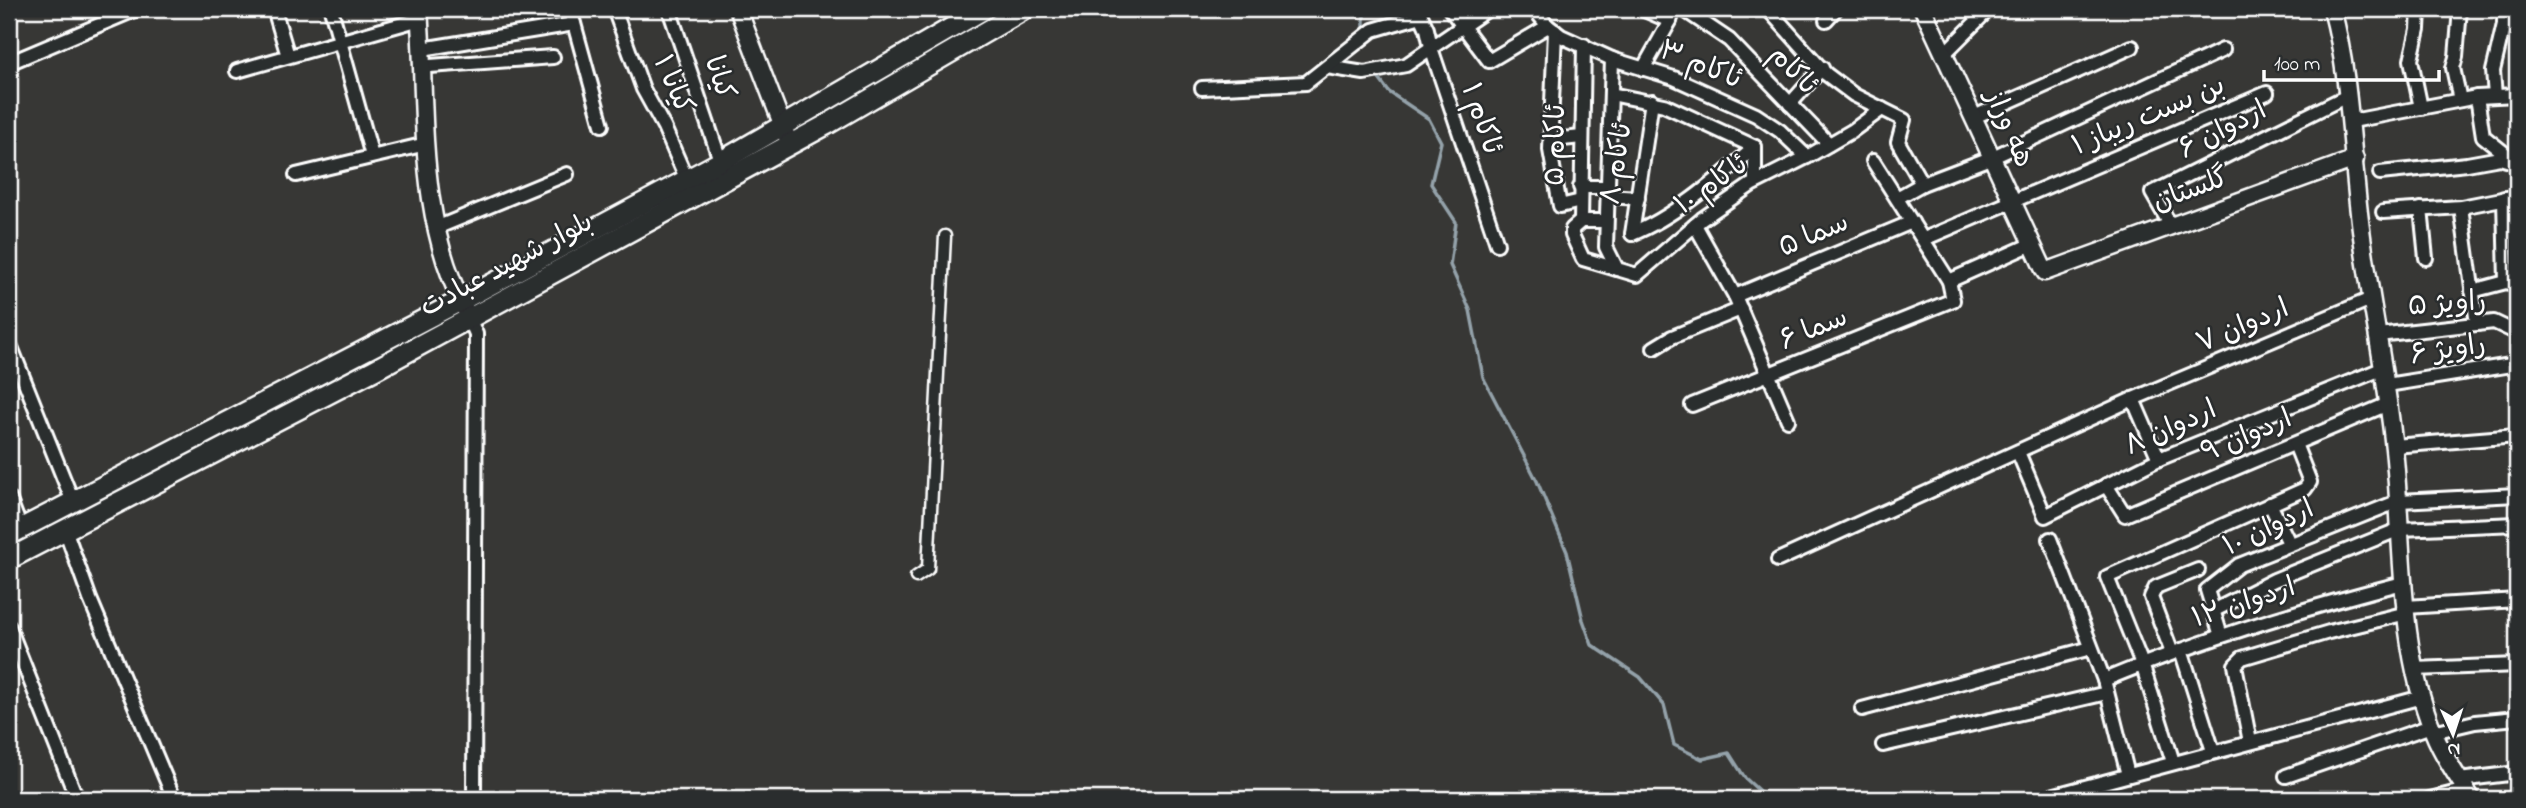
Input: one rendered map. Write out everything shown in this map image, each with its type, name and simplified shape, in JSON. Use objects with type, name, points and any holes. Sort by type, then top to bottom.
[{"type":"main road","name":"بلوار شهید عبادت","points":[[9,559],[723,170],[781,126],[984,9]]},
{"type":"main road","name":"بلوار شهید عبادت","points":[[15,532],[465,310],[687,180],[723,170],[791,144],[1022,10]]},
{"type":"street","points":[[9,63],[137,9]]},
{"type":"street","points":[[274,9],[288,56]]},
{"type":"street","points":[[331,9],[372,156]]},
{"type":"street","points":[[570,9],[602,125]]},
{"type":"street","name":"کیانا ۱","points":[[614,9],[643,89],[664,127],[687,180]]},
{"type":"street","name":"کیانا","points":[[669,9],[723,170]]},
{"type":"street","points":[[738,9],[781,126],[791,144]]},
{"type":"street","points":[[1450,9],[1489,61],[1552,28],[1550,150],[1560,206],[1581,201]]},
{"type":"street","points":[[1327,67],[1364,73],[1406,65],[1488,9]]},
{"type":"street","name":"ئاکام ۳","points":[[1534,9],[1561,36],[1612,59],[1674,78],[1756,115],[1780,131],[1807,157]]},
{"type":"street","points":[[1642,9],[1672,15],[1643,69]]},
{"type":"street","name":"ئاکام","points":[[1683,9],[1729,40],[1829,144]]},
{"type":"street","points":[[1769,9],[1822,68],[1854,95],[1903,120],[1898,142],[1922,184]]},
{"type":"street","points":[[1826,20],[1836,9]]},
{"type":"street","name":"هه وراز","points":[[1923,9],[2045,272]]},
{"type":"street","points":[[1945,53],[1989,9]]},
{"type":"street","points":[[2332,9],[2349,95],[2359,214],[2387,385],[2399,500],[2403,583],[2415,669],[2432,729],[2466,790]]},
{"type":"street","points":[[2419,9],[2418,29],[2411,60],[2421,108]]},
{"type":"street","points":[[2459,100],[2453,68],[2460,9]]},
{"type":"street","points":[[2496,96],[2493,71],[2504,24],[2504,9]]},
{"type":"street","points":[[1202,88],[1306,83],[1373,30],[1420,12]]},
{"type":"street","name":"ئاکام ۱","points":[[1420,12],[1497,244]]},
{"type":"street","points":[[237,71],[420,14],[428,183],[436,228],[476,334],[474,799]]},
{"type":"street","points":[[422,49],[574,24]]},
{"type":"street","name":"ئاکام ۵","points":[[1584,45],[1581,221],[1606,221]]},
{"type":"street","points":[[1974,117],[2132,47]]},
{"type":"street","points":[[1897,198],[1922,184],[1993,157],[2223,50]]},
{"type":"street","points":[[430,65],[553,57]]},
{"type":"street","points":[[1612,59],[1606,247],[1617,269]]},
{"type":"street","points":[[1790,104],[1822,68]]},
{"type":"street","name":"بن بست ریباز ۱","points":[[1924,239],[2267,93]]},
{"type":"street","points":[[1611,94],[1652,102],[1755,147],[1755,182]]},
{"type":"street","name":"اردوان ۶","points":[[2171,226],[2152,193],[2349,95]]},
{"type":"street","points":[[2352,121],[2477,97],[2517,95]]},
{"type":"street","points":[[2477,97],[2483,135],[2516,162]]},
{"type":"street","name":"ئاکام ۸","points":[[1652,102],[1632,234],[1647,228],[1713,183],[1755,147]]},
{"type":"street","name":"ئاکام ۱۰","points":[[1617,269],[1637,275],[1695,225],[1755,182],[1807,157],[1882,110]]},
{"type":"street","points":[[1552,140],[1582,137]]},
{"type":"street","points":[[296,175],[426,144]]},
{"type":"street","points":[[2380,173],[2500,158],[2516,162]]},
{"type":"street","name":"گلستان","points":[[2045,272],[2355,159]]},
{"type":"street","points":[[1874,160],[1949,281],[2032,244]]},
{"type":"street","points":[[436,228],[567,174]]},
{"type":"street","points":[[1580,187],[1638,198]]},
{"type":"street","points":[[2383,212],[2461,207],[2510,197],[2512,283],[2472,291]]},
{"type":"street","points":[[2461,207],[2477,324]]},
{"type":"street","points":[[2421,209],[2426,258]]},
{"type":"street","points":[[1581,221],[1572,229],[1572,235],[1583,259],[1617,269]]},
{"type":"street","name":"سما ۵","points":[[1735,296],[1912,222]]},
{"type":"street","points":[[1695,225],[1735,296],[1788,420]]},
{"type":"street","points":[[916,577],[928,569],[945,236]]},
{"type":"street","name":"سما ۶","points":[[1692,405],[1953,300],[1949,281]]},
{"type":"street","name":"اردوان ۷","points":[[1778,560],[2133,399],[2371,299]]},
{"type":"street","points":[[1654,348],[1672,337],[1741,309]]},
{"type":"street","name":"راویژ ۵","points":[[2378,335],[2494,323],[2517,333]]},
{"type":"street","points":[[9,342],[73,502]]},
{"type":"street","name":"راویژ ۶","points":[[2387,385],[2517,364]]},
{"type":"street","name":"اردوان ۸","points":[[2018,452],[2045,516],[2159,459],[2384,368]]},
{"type":"street","points":[[2133,399],[2159,459]]},
{"type":"street","name":"اردوان ۹","points":[[2106,485],[2125,516],[2388,404]]},
{"type":"street","points":[[2394,446],[2517,436]]},
{"type":"street","points":[[2173,762],[2142,664],[2107,577],[2305,489],[2310,482],[2295,444]]},
{"type":"street","name":"اردوان ۱۰","points":[[2221,636],[2207,590],[2239,565],[2399,500],[2517,495]]},
{"type":"street","points":[[9,498],[15,532]]},
{"type":"street","points":[[2270,504],[2289,543]]},
{"type":"street","points":[[2213,611],[2274,580],[2400,529],[2517,524]]},
{"type":"street","points":[[65,529],[90,599],[173,796]]},
{"type":"street","points":[[2050,539],[2104,680],[2128,775]]},
{"type":"street","points":[[2198,570],[2156,587],[2151,597],[2176,652],[2213,751]]},
{"type":"street","name":"اردوان ۱۲","points":[[2104,680],[2221,636],[2340,599],[2403,583]]},
{"type":"street","points":[[2250,742],[2235,665],[2242,658],[2407,610],[2517,600]]},
{"type":"street","points":[[9,627],[77,799]]},
{"type":"street","points":[[1862,709],[2091,648]]},
{"type":"street","points":[[2415,669],[2517,666]]},
{"type":"street","points":[[1883,746],[2107,693]]},
{"type":"street","points":[[2039,799],[2422,696]]},
{"type":"street","points":[[2286,776],[2432,729],[2517,718]]},
{"type":"street","points":[[2430,799],[2517,774]]},
{"type":"waterway","points":[[1364,30],[1364,14],[1367,9]]},
{"type":"waterway","points":[[1377,76],[1389,92],[1429,119],[1441,142],[1431,184],[1456,222],[1450,265],[1470,310],[1483,377],[1537,481],[1567,552],[1583,620],[1592,645],[1640,677],[1664,705],[1674,745],[1702,759],[1729,753],[1745,778],[1768,799]]}]
